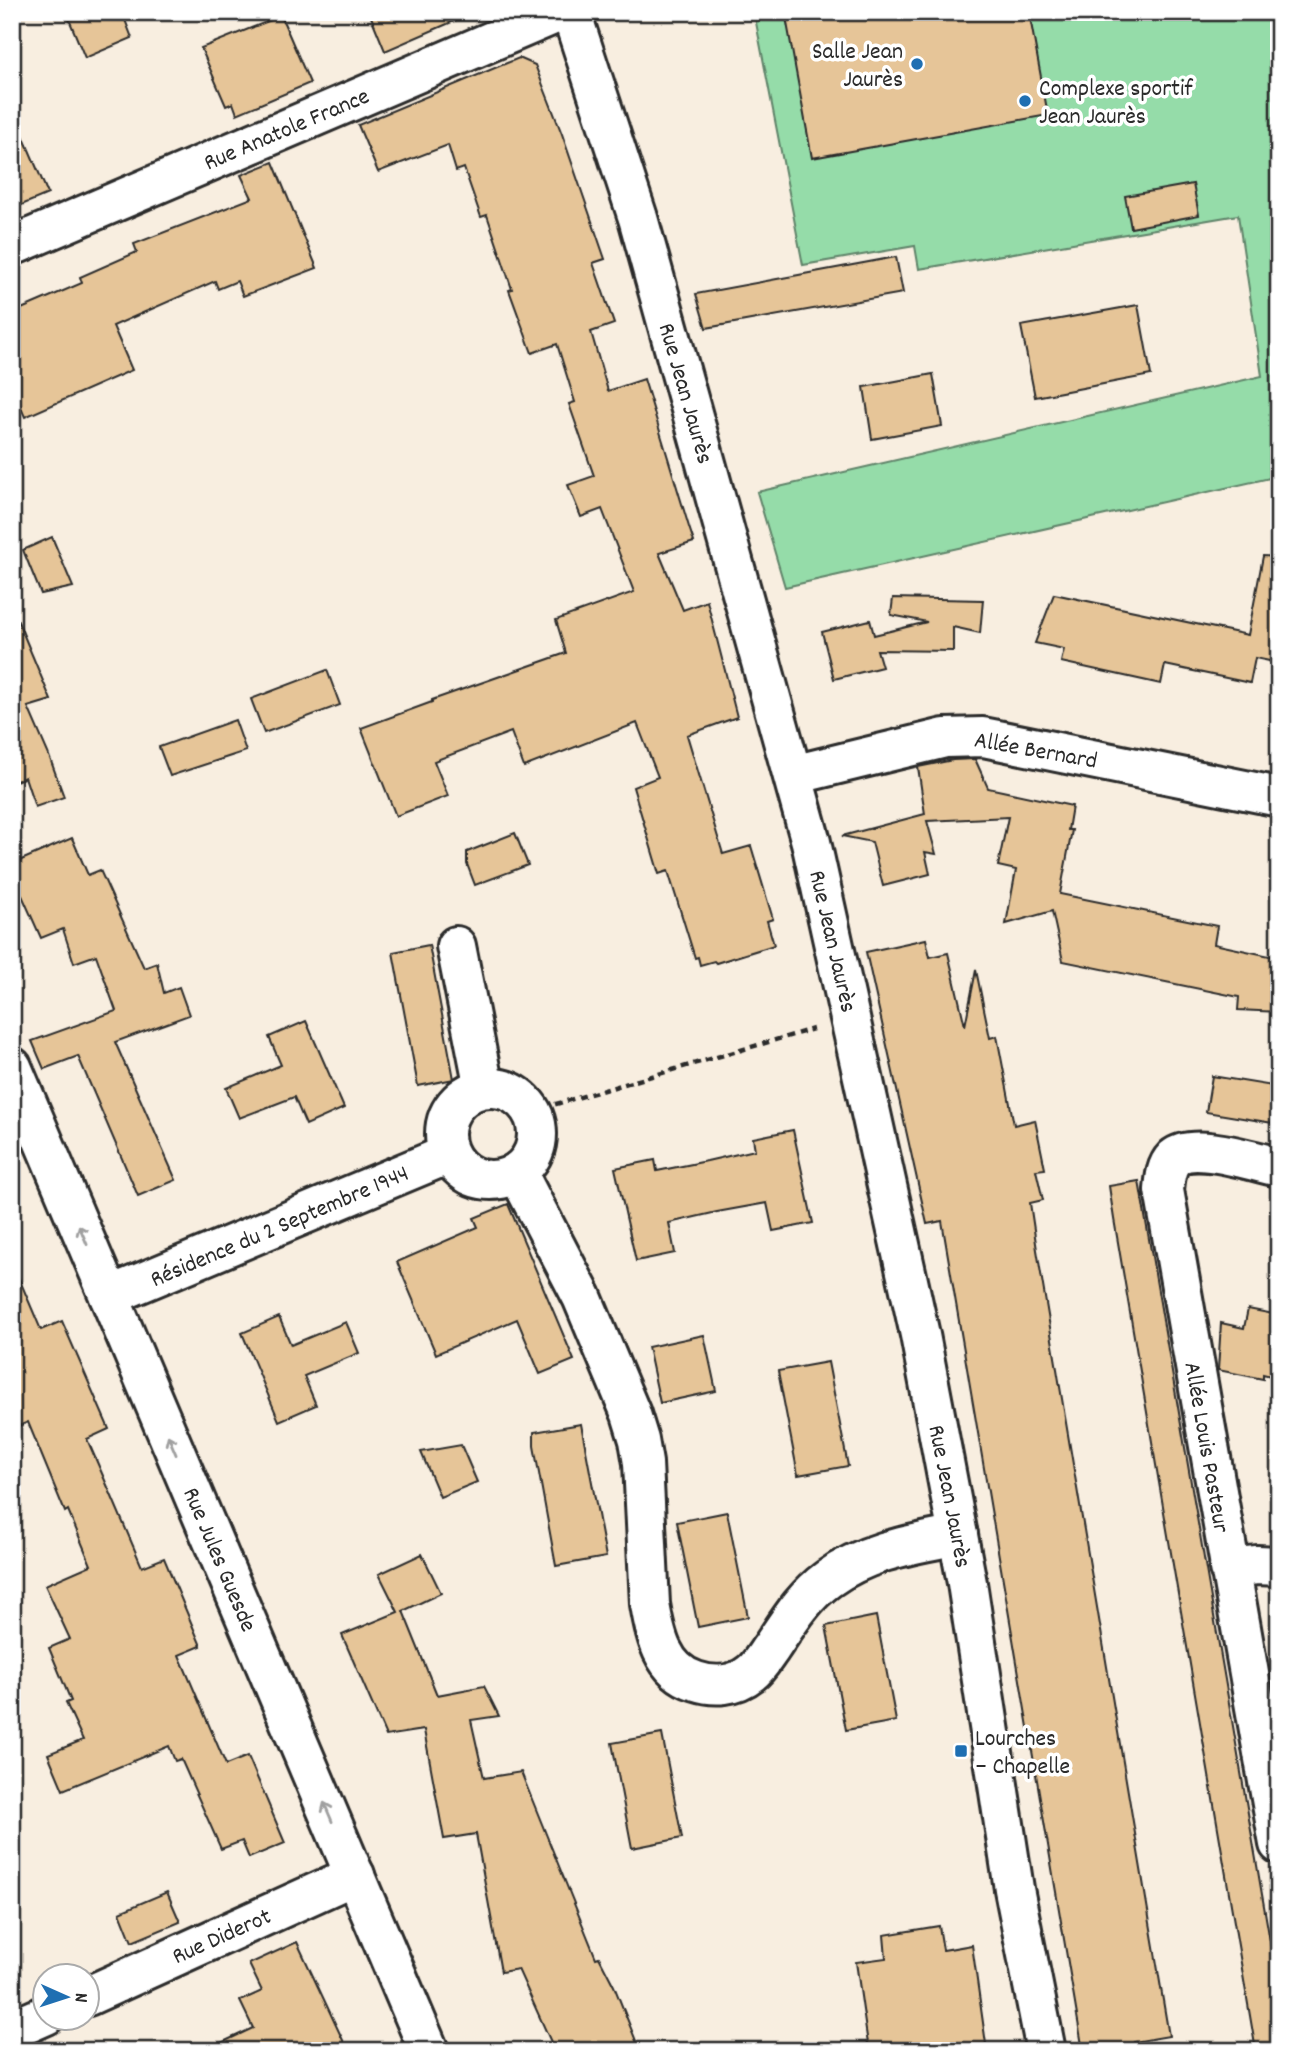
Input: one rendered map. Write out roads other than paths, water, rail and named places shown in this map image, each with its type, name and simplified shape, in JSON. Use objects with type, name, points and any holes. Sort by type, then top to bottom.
[{"type":"street","name":"Rue Anatole France","points":[[12,246],[561,12]]},
{"type":"street","name":"Rue Jean Jaurès","points":[[571,12],[638,218],[811,842],[852,1017],[920,1335],[958,1535],[995,1753],[1014,1889],[1046,2051]]},
{"type":"street","name":"Allée Bernard","points":[[793,775],[945,738],[983,737],[1279,797]]},
{"type":"street","points":[[456,946],[484,1088]]},
{"type":"street","name":"Rue Jules Guesde","points":[[12,1068],[429,2051]]},
{"type":"street","points":[[484,1088],[500,1088],[515,1094],[532,1111],[537,1127],[536,1145],[529,1160],[509,1177],[492,1180],[474,1177],[460,1168],[449,1154],[445,1135],[449,1116],[466,1095],[484,1088]]},
{"type":"street","name":"Allée Louis Pasteur","points":[[1279,1167],[1214,1153],[1186,1152],[1176,1157],[1166,1175],[1164,1190],[1229,1568],[1275,1805],[1279,1844]]},
{"type":"street","name":"Résidence du 2 Septembre 1944","points":[[109,1296],[449,1154]]},
{"type":"street","points":[[517,1172],[582,1297],[631,1414],[643,1463],[653,1624],[666,1660],[678,1672],[708,1685],[738,1681],[751,1673],[763,1660],[814,1590],[836,1573],[864,1558],[887,1550],[958,1535]]},
{"type":"street","points":[[1229,1568],[1279,1566]]},
{"type":"street","name":"Rue Diderot","points":[[102,1990],[355,1875]]},
{"type":"street","name":"Rue Jean Jaurès","points":[[1014,1889],[1023,2051]]},
{"type":"street","points":[[12,2030],[32,2021]]},
{"type":"place","name":"Salle Jean Jaurès","points":[[917,64]]},
{"type":"place","name":"Complexe sportif Jean Jaurès","points":[[1025,101]]},
{"type":"place","name":"Lourches – Chapelle","points":[[961,1751]]}]
